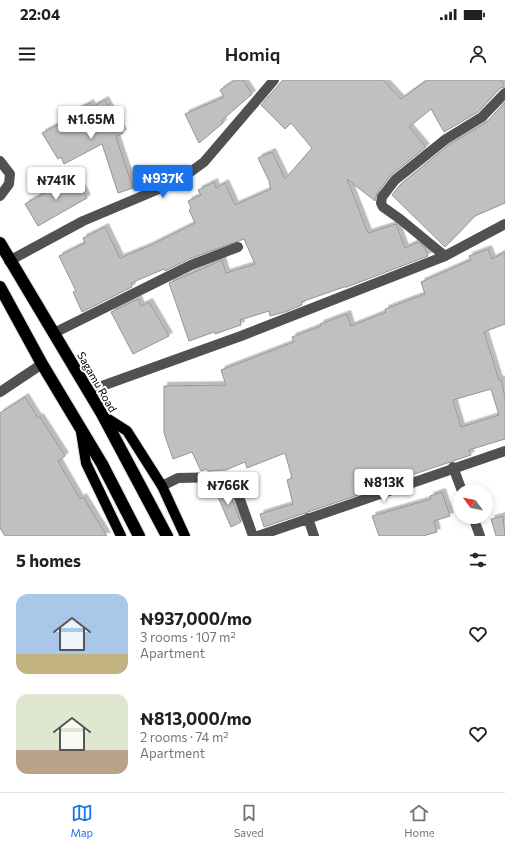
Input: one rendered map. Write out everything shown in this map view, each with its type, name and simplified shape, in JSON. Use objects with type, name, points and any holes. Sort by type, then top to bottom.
[{"type":"highway","name":"Sagamu Road","points":[[0,243],[9,261],[102,414],[167,536]]},
{"type":"highway","points":[[0,287],[42,364],[102,464],[139,536]]},
{"type":"main road","points":[[102,414],[127,431],[162,486],[185,536]]},
{"type":"main road","points":[[81,430],[86,463],[121,536]]},
{"type":"street","points":[[9,261],[84,221],[178,181],[204,162],[274,80]]},
{"type":"street","points":[[445,256],[383,207],[381,203],[382,197],[395,180],[446,139],[482,117],[505,94]]},
{"type":"street","points":[[0,161],[10,174],[9,184],[0,196]]},
{"type":"street","points":[[88,391],[241,336],[445,256],[505,224]]},
{"type":"street","points":[[54,333],[191,265],[238,247]]},
{"type":"street","points":[[0,392],[42,364]]},
{"type":"street","points":[[258,536],[505,451]]},
{"type":"street","points":[[453,468],[459,484]]},
{"type":"street","points":[[162,486],[178,478],[226,477],[233,480],[253,536]]},
{"type":"street","points":[[308,518],[314,536]]},
{"type":"street","points":[[476,524],[480,536]]},
{"type":"building","points":[[235,80],[243,80],[252,94],[222,120],[223,123],[199,143],[185,114],[224,97],[220,90]]},
{"type":"building","points":[[283,80],[383,80],[401,99],[427,80],[501,80],[505,87],[500,88],[478,112],[444,132],[431,109],[409,127],[426,147],[390,176],[377,193],[375,201],[347,179],[368,233],[396,224],[405,248],[418,242],[425,248],[428,256],[347,287],[301,302],[302,305],[285,312],[270,316],[269,311],[240,320],[241,325],[215,334],[214,332],[189,341],[169,283],[222,260],[226,273],[255,264],[244,239],[189,259],[165,271],[164,269],[131,283],[132,287],[82,312],[73,292],[76,291],[59,256],[85,243],[83,238],[105,227],[120,258],[149,246],[195,223],[189,210],[191,208],[188,201],[201,195],[198,190],[214,182],[216,188],[225,183],[235,205],[271,189],[270,183],[258,158],[272,152],[285,179],[312,148],[291,123],[285,129],[261,105]]},
{"type":"building","points":[[105,100],[123,133],[116,137],[133,188],[118,193],[102,144],[64,164],[61,157],[58,159],[42,133],[73,117],[71,113],[90,103],[92,107]]},
{"type":"building","points":[[505,102],[505,203],[475,216],[445,247],[392,195],[400,185],[450,144],[487,122]]},
{"type":"building","points":[[75,176],[87,198],[38,226],[25,204]]},
{"type":"building","points":[[488,249],[492,259],[505,252],[505,324],[484,332],[499,380],[501,379],[505,397],[505,439],[469,450],[471,455],[264,527],[260,514],[293,504],[287,480],[292,478],[285,453],[247,468],[245,462],[226,470],[208,471],[206,469],[201,471],[192,452],[173,459],[164,433],[164,386],[226,385],[221,370],[294,342],[292,337],[347,314],[351,326],[386,312],[385,309],[425,294],[421,282],[471,260],[469,256]],"holes":[[[491,389],[499,415],[461,427],[453,400]]]},
{"type":"building","points":[[138,299],[141,306],[149,302],[169,336],[133,354],[111,312]]},
{"type":"building","points":[[25,397],[65,456],[58,461],[80,499],[83,497],[107,536],[5,536],[0,528],[0,413]]},
{"type":"building","points":[[226,485],[241,522],[231,527],[215,490]]},
{"type":"building","points":[[442,492],[450,516],[434,521],[437,532],[423,536],[379,536],[372,516],[431,499],[430,496]]},
{"type":"building","points":[[503,516],[505,536],[496,536],[492,524],[493,518]]}]
